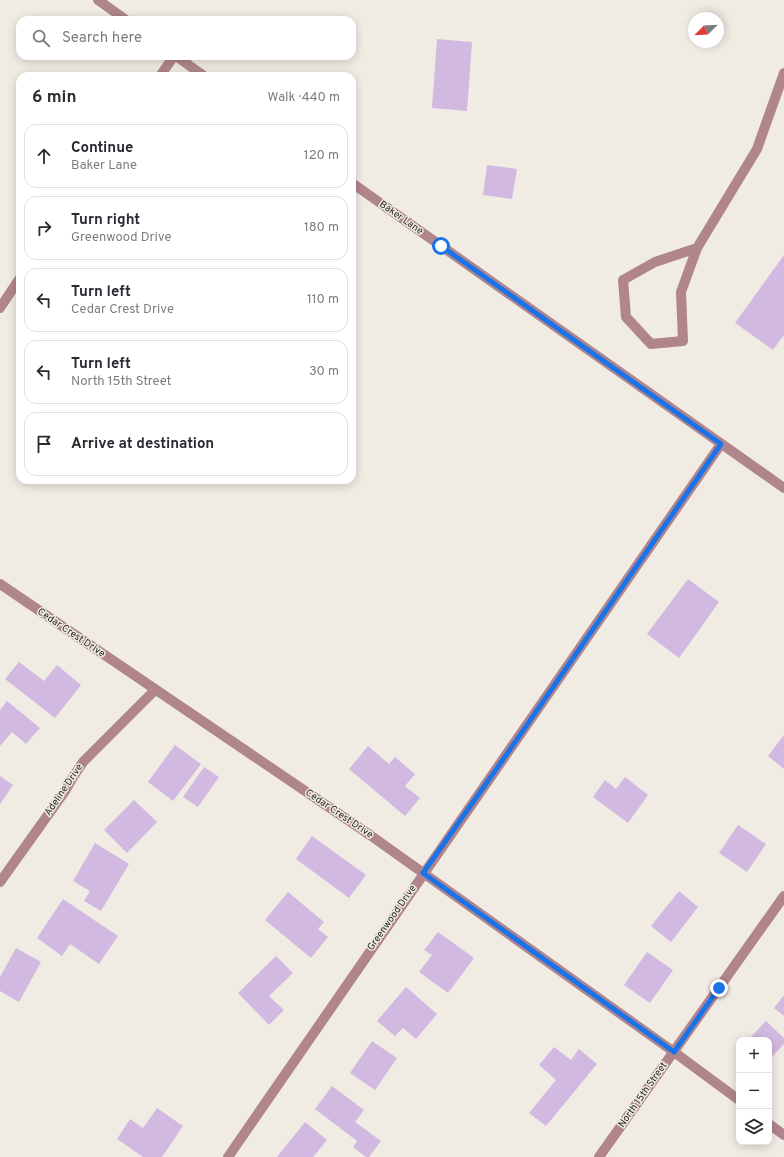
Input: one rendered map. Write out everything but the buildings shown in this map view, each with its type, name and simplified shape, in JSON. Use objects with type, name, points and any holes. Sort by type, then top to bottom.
[{"type":"street","points":[[98,0],[120,16]]},
{"type":"street","points":[[163,72],[172,60]]},
{"type":"street","points":[[181,60],[198,72]]},
{"type":"street","points":[[697,248],[655,262],[623,280],[626,317],[651,344],[683,341],[681,292],[697,248],[757,149],[784,73]]},
{"type":"street","name":"Baker Lane","points":[[356,186],[784,488]]},
{"type":"street","points":[[0,308],[16,284]]},
{"type":"street","name":"Greenwood Drive","points":[[228,1157],[721,444]]},
{"type":"street","name":"Cedar Crest Drive","points":[[0,584],[370,835],[736,1098]]},
{"type":"street","name":"Adeline Drive","points":[[0,882],[84,762],[155,690]]},
{"type":"street","name":"North 15th Street","points":[[599,1157],[784,896]]},
{"type":"street","points":[[772,1126],[784,1136]]},
{"type":"route","points":[[441,246],[721,444],[423,873],[674,1052],[719,988]]}]
